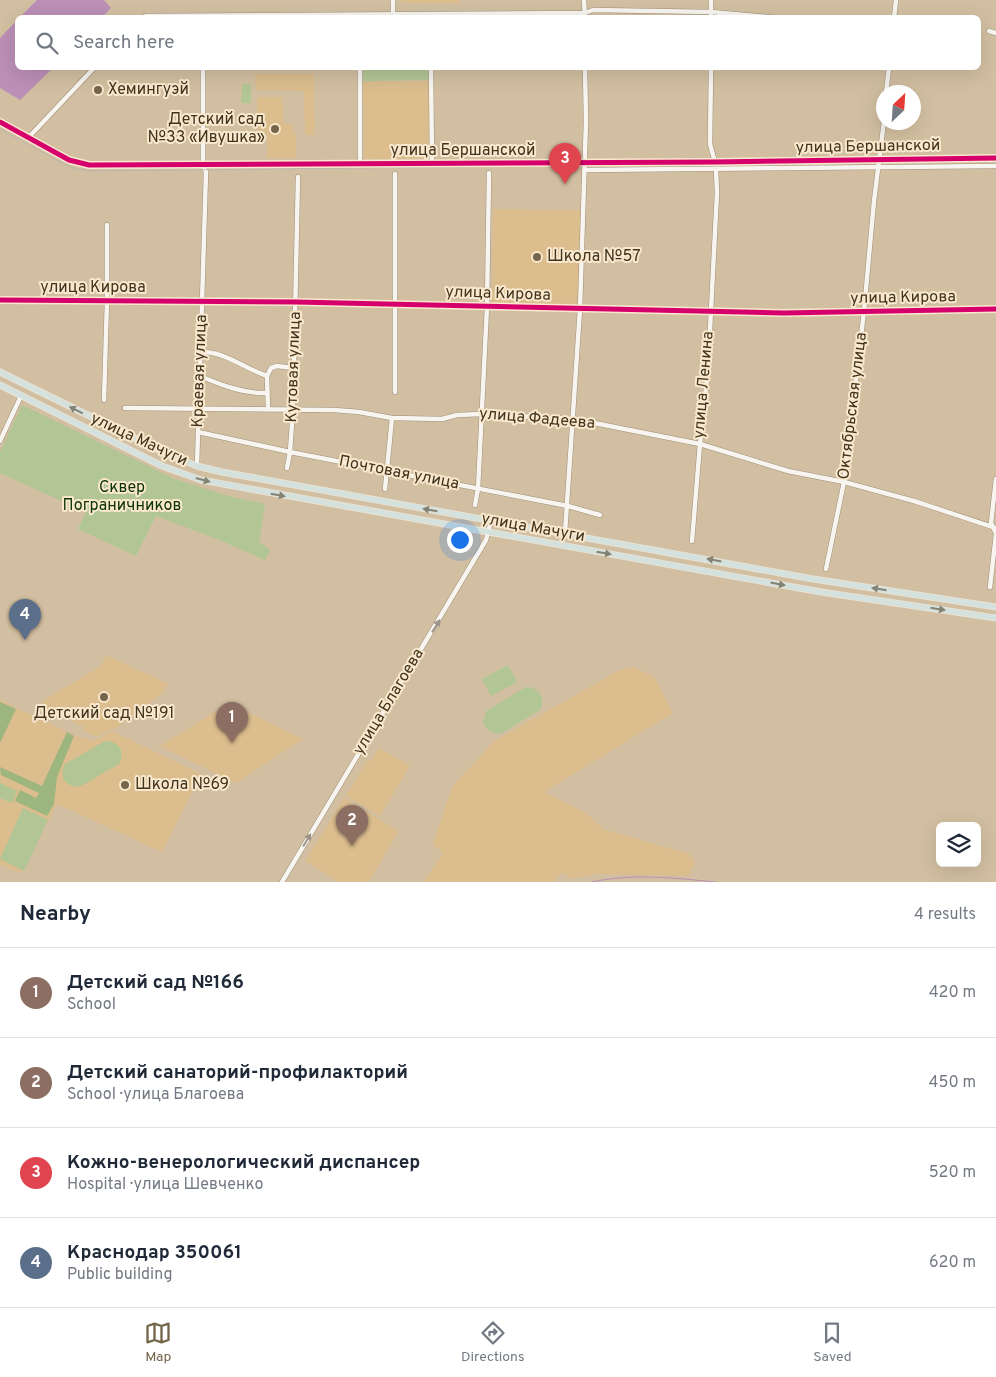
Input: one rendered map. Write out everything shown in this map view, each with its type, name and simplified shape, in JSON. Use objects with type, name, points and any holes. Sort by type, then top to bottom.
[{"type":"main road","name":"улица Мачуги","points":[[0,372],[122,433],[196,466],[239,476],[566,533],[823,581],[996,607]]},
{"type":"main road","name":"улица Мачуги","points":[[0,385],[162,466],[201,480],[821,592],[996,618]]},
{"type":"main road","points":[[623,556],[619,553],[618,549],[624,544]]},
{"type":"street","points":[[393,0],[393,15]]},
{"type":"street","points":[[584,0],[585,15],[593,10],[711,15],[711,0]]},
{"type":"street","points":[[894,15],[896,0]]},
{"type":"street","points":[[989,31],[996,34]]},
{"type":"street","points":[[28,138],[92,70]]},
{"type":"street","name":"Краевая улица","points":[[196,466],[206,172],[203,165],[203,70]]},
{"type":"street","points":[[360,70],[360,164]]},
{"type":"street","points":[[431,70],[432,164]]},
{"type":"street","points":[[566,533],[580,309],[586,70]]},
{"type":"street","points":[[710,70],[710,144],[715,162]]},
{"type":"street","points":[[887,85],[889,70]]},
{"type":"street","name":"улица Бершанской","points":[[0,122],[69,160],[89,165],[715,162],[996,158]]},
{"type":"street","name":"Октябрьская улица","points":[[826,569],[844,482],[883,130]]},
{"type":"street","name":"улица Бершанской","points":[[584,170],[996,166]]},
{"type":"street","name":"улица Ленина","points":[[692,541],[708,369],[717,193],[716,169]]},
{"type":"street","points":[[475,505],[478,489],[487,307],[489,173]]},
{"type":"street","points":[[395,174],[395,392]]},
{"type":"street","name":"Кутовая улица","points":[[286,468],[290,452],[293,409],[298,176]]},
{"type":"street","points":[[104,400],[107,225]]},
{"type":"street","name":"улица Кирова","points":[[0,300],[202,300],[784,313],[996,309]]},
{"type":"street","points":[[201,352],[216,353],[267,376]]},
{"type":"street","points":[[268,409],[267,376],[271,368],[277,366],[293,368]]},
{"type":"street","points":[[200,376],[219,384],[246,391],[267,393]]},
{"type":"street","points":[[0,441],[21,396]]},
{"type":"street","name":"улица Фадеева","points":[[125,408],[293,409],[360,412],[392,418],[442,419],[457,415],[482,414],[574,419],[700,444],[788,471],[844,482],[914,500],[983,522],[995,530]]},
{"type":"street","points":[[385,489],[392,418]]},
{"type":"street","name":"Почтовая улица","points":[[198,432],[290,452],[568,506],[600,515]]},
{"type":"street","points":[[990,587],[995,530],[992,519],[996,479]]},
{"type":"street","name":"улица Благоева","points":[[282,882],[436,626],[489,533],[491,520]]},
{"type":"shaded area","points":[[37,0],[104,0],[111,8],[104,15],[22,15]]},
{"type":"shaded area","points":[[401,0],[459,0],[460,3],[401,3]]},
{"type":"shaded area","points":[[15,22],[15,70],[51,70],[20,100],[0,88],[0,38]]},
{"type":"shaded area","points":[[255,74],[314,74],[315,135],[305,135],[304,91],[256,90]]},
{"type":"shaded area","points":[[429,81],[429,158],[364,159],[363,82]]},
{"type":"shaded area","name":"Детский сад №33 «Ивушка»","points":[[257,97],[283,97],[283,124],[292,124],[293,134],[296,135],[296,158],[267,158],[267,133],[258,133]]},
{"type":"shaded area","name":"Школа №57","points":[[493,209],[582,210],[580,304],[492,303]]},
{"type":"shaded area","name":"Детский сад №191","points":[[106,655],[168,684],[163,693],[115,729],[113,728],[97,737],[82,730],[84,727],[40,706],[44,700],[101,666]]},
{"type":"shaded area","points":[[633,667],[654,677],[673,713],[544,792],[587,814],[603,829],[690,854],[695,863],[689,876],[595,874],[572,879],[562,873],[553,882],[424,882],[443,853],[433,844],[452,787],[494,741],[618,671]]},
{"type":"shaded area","points":[[0,700],[76,736],[95,741],[112,731],[201,774],[162,852],[57,804],[21,873],[0,865]]},
{"type":"shaded area","points":[[229,703],[303,739],[236,783],[160,746]]},
{"type":"shaded area","points":[[379,748],[410,766],[380,816],[346,796],[368,759],[371,761]]},
{"type":"shaded area","points":[[344,798],[399,831],[369,882],[339,882],[305,861]]},
{"type":"green space","points":[[363,70],[428,70],[429,80],[363,81]]},
{"type":"green space","points":[[242,84],[251,84],[251,103],[241,103]]},
{"type":"green space","name":"Сквер Пограничников","points":[[22,405],[175,479],[228,496],[265,504],[259,542],[270,550],[265,560],[217,539],[156,516],[136,556],[78,529],[86,512],[0,473],[0,452]]},
{"type":"green space","points":[[508,665],[517,682],[491,696],[482,679]]},
{"type":"green space","points":[[526,687],[535,689],[542,697],[540,710],[502,733],[493,733],[488,730],[483,722],[486,711]]},
{"type":"green space","points":[[0,702],[16,709],[0,743]]},
{"type":"green space","points":[[67,732],[74,736],[57,777],[54,804],[47,816],[15,801],[20,790],[36,798],[39,793],[1,775],[0,767],[42,786]]},
{"type":"green space","points":[[105,741],[114,742],[120,748],[122,755],[119,764],[81,786],[68,784],[63,777],[65,764]]},
{"type":"green space","points":[[0,783],[17,791],[12,803],[0,798]]},
{"type":"green space","points":[[23,808],[48,820],[24,871],[0,859]]},
{"type":"waterway","points":[[592,882],[638,877],[715,882]]},
{"type":"tram line","points":[[0,129],[66,165],[90,171],[996,161]]},
{"type":"cycle path","points":[[0,122],[69,160],[89,165],[715,162],[996,158]]},
{"type":"cycle path","points":[[0,300],[296,302],[784,313],[996,309]]},
{"type":"place","name":"Хемингуэй","points":[[98,90]]},
{"type":"place","name":"Детский сад №33 «Ивушка»","points":[[275,129]]},
{"type":"place","name":"Кожно-венерологический диспансер","points":[[565,184]]},
{"type":"place","name":"Школа №57","points":[[537,257]]},
{"type":"place","name":"Краснодар 350061","points":[[25,640]]},
{"type":"place","name":"Детский сад №191","points":[[104,697]]},
{"type":"place","name":"Детский сад №166","points":[[232,743]]},
{"type":"place","name":"Школа №69","points":[[125,785]]},
{"type":"place","name":"Детский санаторий-профилакторий","points":[[352,846]]}]
